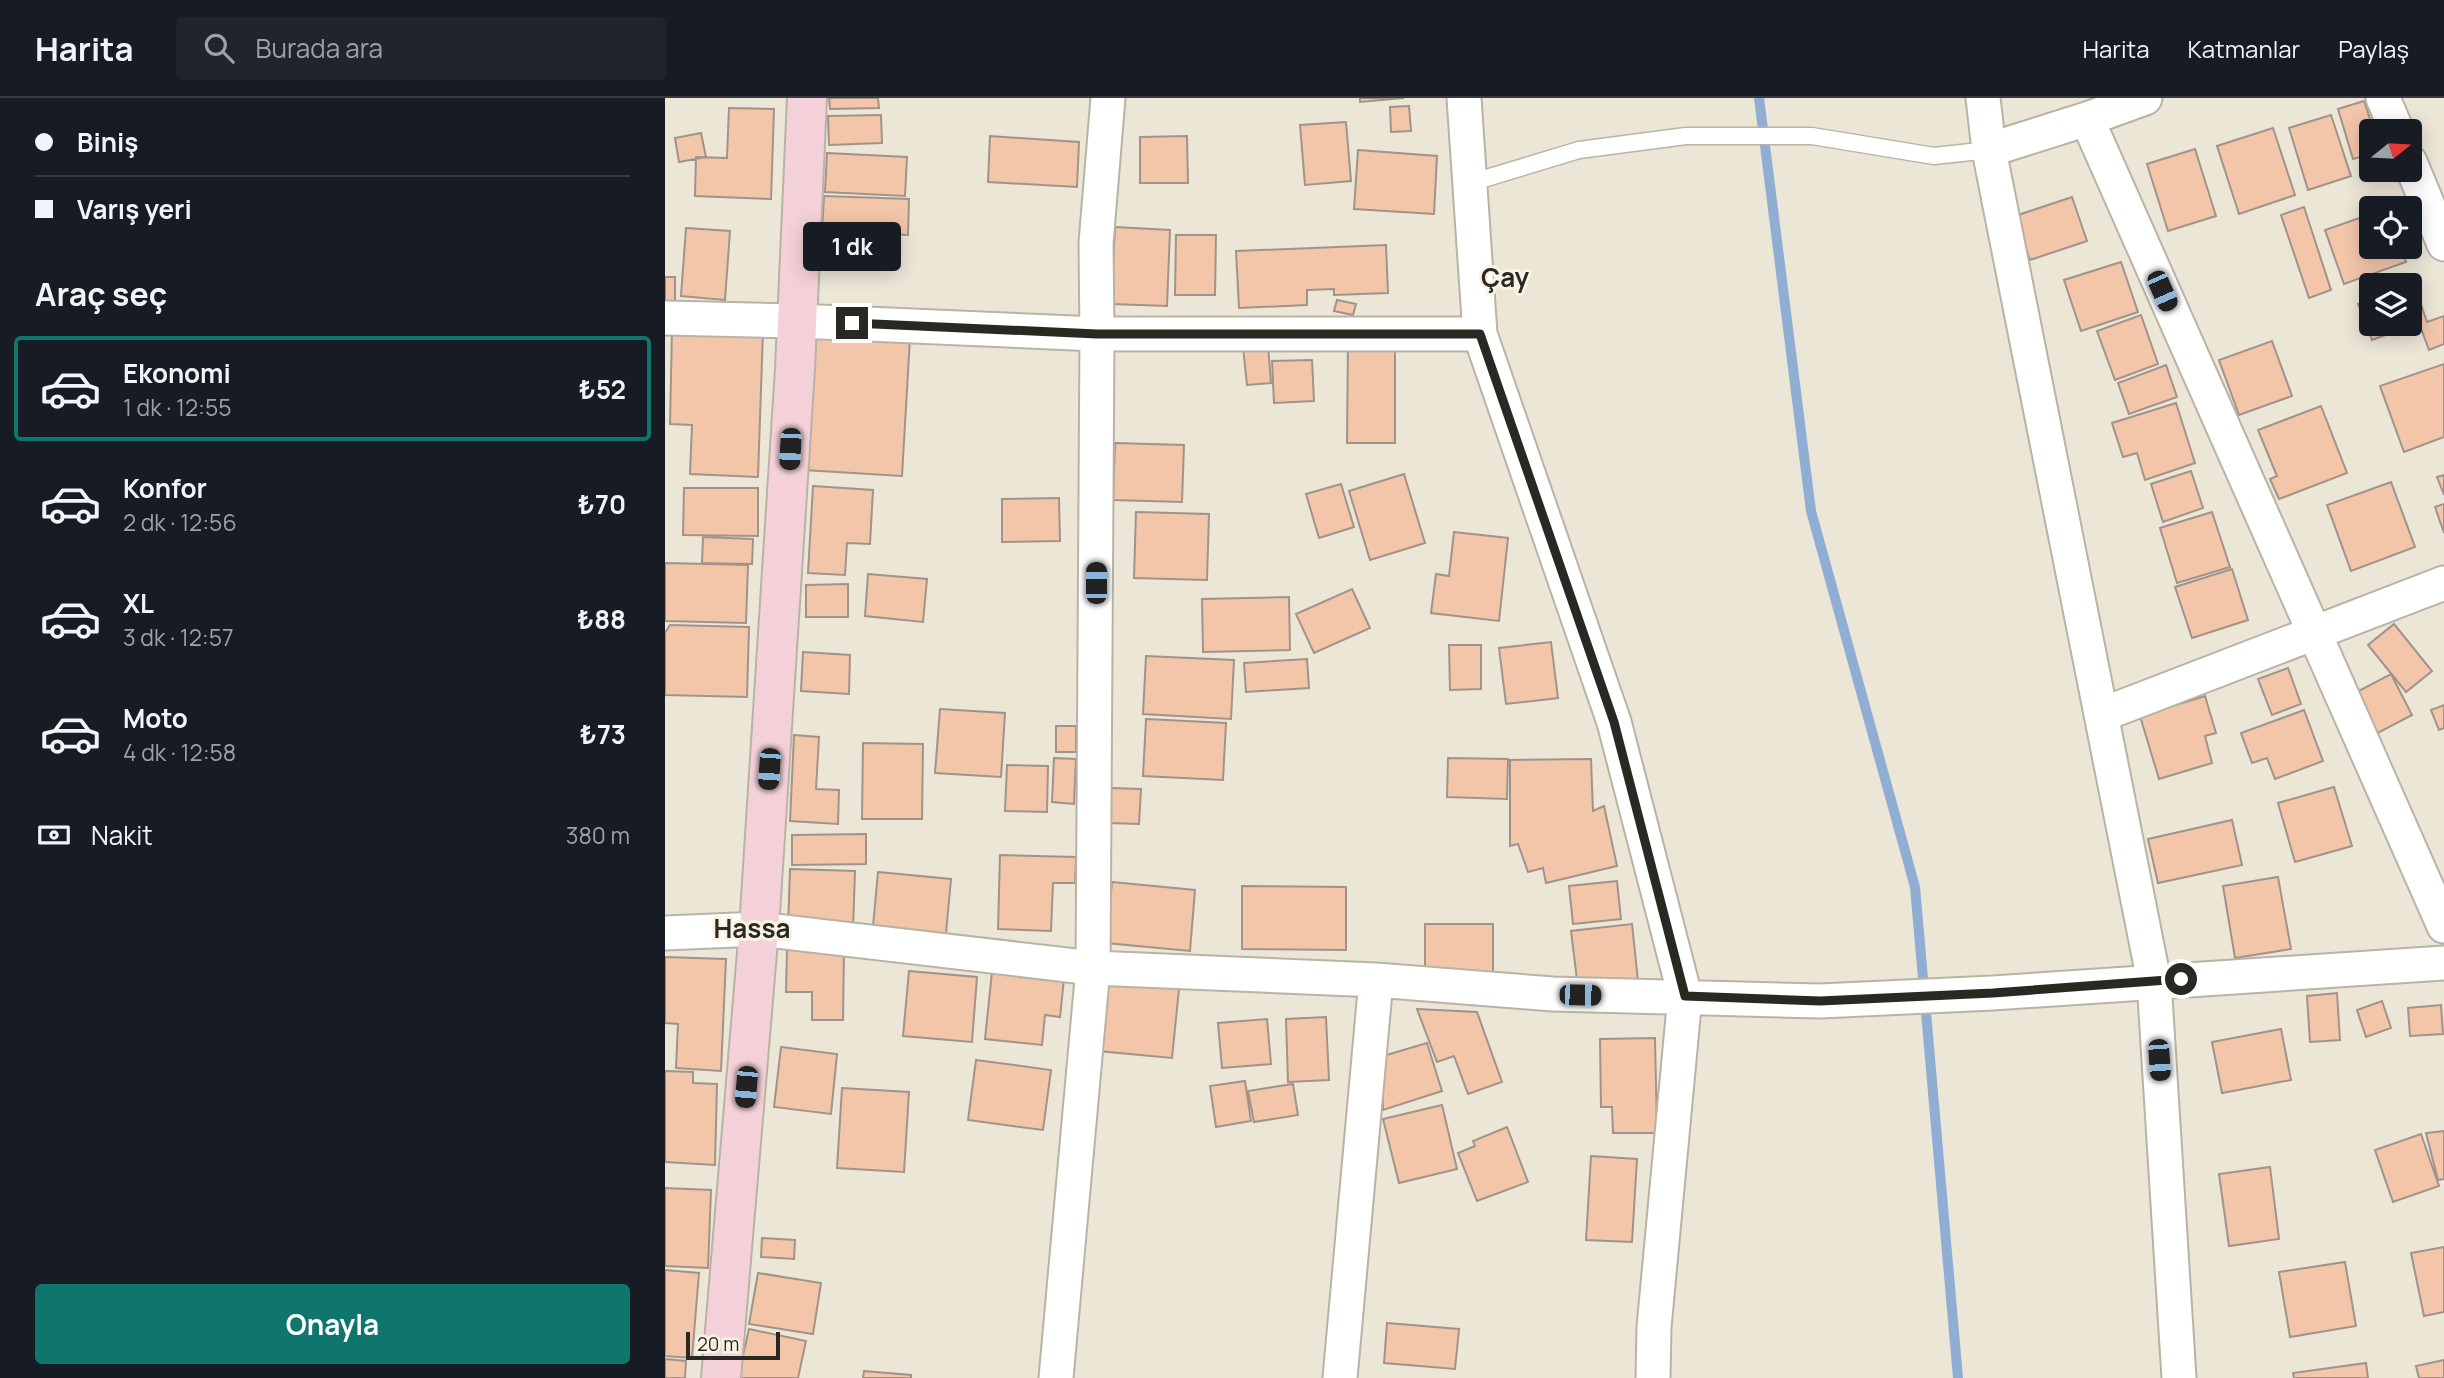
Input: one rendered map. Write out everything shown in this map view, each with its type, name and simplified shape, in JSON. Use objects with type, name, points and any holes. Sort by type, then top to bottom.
[{"type":"street","points":[[721,1378],[759,929],[797,321],[807,98]]},
{"type":"street","points":[[1056,1378],[1093,968],[1096,243],[1108,98]]},
{"type":"street","points":[[1464,98],[1480,334],[1614,722],[1685,996],[1654,1327],[1653,1378]]},
{"type":"street","points":[[1983,98],[1989,150],[2154,981],[2179,1378]]},
{"type":"street","points":[[1989,150],[2087,120],[2145,98]]},
{"type":"street","points":[[2383,98],[2392,119]]},
{"type":"street","points":[[2087,120],[2444,926]]},
{"type":"street","points":[[2418,182],[2444,244]]},
{"type":"street","points":[[665,317],[1097,334],[1480,334]]},
{"type":"street","points":[[2101,715],[2444,583]]},
{"type":"street","points":[[665,933],[759,929],[1093,968],[1376,980],[1553,994],[1820,1001],[1993,993],[2444,963]]},
{"type":"street","points":[[1340,1378],[1376,980]]},
{"type":"lane","points":[[1470,183],[1579,150],[1686,136],[1812,136],[1934,156],[1989,150]]},
{"type":"building","points":[[829,98],[878,98],[879,108],[830,109]]},
{"type":"building","points":[[1360,98],[1404,98],[1360,102]]},
{"type":"building","points":[[2364,101],[2370,119],[2359,119],[2359,157],[2353,159],[2338,109]]},
{"type":"building","points":[[1409,106],[1411,131],[1391,132],[1390,107]]},
{"type":"building","points":[[729,108],[774,109],[771,199],[695,196],[696,157],[727,158]]},
{"type":"building","points":[[881,115],[882,143],[829,145],[828,116]]},
{"type":"building","points":[[2331,115],[2351,176],[2308,190],[2289,128]]},
{"type":"building","points":[[1346,122],[1351,181],[1305,185],[1300,125]]},
{"type":"building","points":[[2273,128],[2295,195],[2239,214],[2217,146]]},
{"type":"building","points":[[701,133],[706,157],[679,162],[675,138]]},
{"type":"building","points":[[990,136],[1079,142],[1077,187],[988,182]]},
{"type":"building","points":[[1187,136],[1188,183],[1140,183],[1140,137]]},
{"type":"building","points":[[2195,149],[2216,216],[2168,231],[2147,164]]},
{"type":"building","points":[[1358,150],[1437,156],[1434,214],[1354,209]]},
{"type":"building","points":[[827,153],[907,157],[905,196],[825,192]]},
{"type":"building","points":[[824,196],[909,199],[908,235],[822,231]]},
{"type":"building","points":[[2072,197],[2087,241],[2030,260],[2015,216]]},
{"type":"building","points":[[2304,207],[2331,290],[2309,298],[2281,215]]},
{"type":"building","points":[[2359,218],[2359,259],[2405,259],[2406,262],[2375,273],[2359,273],[2359,279],[2344,284],[2325,230]]},
{"type":"building","points":[[1115,227],[1170,230],[1167,306],[1111,304]]},
{"type":"building","points":[[686,228],[730,231],[725,300],[681,296]]},
{"type":"building","points":[[1176,235],[1216,235],[1215,295],[1175,295]]},
{"type":"building","points":[[1386,245],[1388,293],[1334,295],[1334,289],[1307,290],[1307,305],[1239,308],[1236,251]]},
{"type":"building","points":[[2121,262],[2138,312],[2081,331],[2064,280]]},
{"type":"building","points":[[665,277],[675,277],[675,303],[665,303]]},
{"type":"building","points":[[1337,300],[1356,304],[1353,315],[1334,311]]},
{"type":"building","points":[[2422,307],[2427,322],[2444,316],[2444,344],[2429,350],[2422,331]]},
{"type":"building","points":[[2141,315],[2158,364],[2115,380],[2097,331]]},
{"type":"building","points":[[672,329],[763,331],[758,477],[690,474],[692,425],[670,424]]},
{"type":"building","points":[[812,332],[910,338],[902,476],[804,470]]},
{"type":"building","points":[[1348,341],[1395,342],[1395,443],[1347,443]]},
{"type":"building","points":[[2272,341],[2292,396],[2239,415],[2219,360]]},
{"type":"building","points":[[1268,345],[1271,383],[1247,385],[1243,347]]},
{"type":"building","points":[[1312,360],[1314,401],[1274,403],[1272,361]]},
{"type":"building","points":[[2444,364],[2444,437],[2404,452],[2380,386]]},
{"type":"building","points":[[2166,365],[2177,397],[2129,414],[2118,383]]},
{"type":"building","points":[[2176,403],[2195,463],[2145,480],[2137,453],[2123,457],[2112,423]]},
{"type":"building","points":[[2321,406],[2347,473],[2279,499],[2270,479],[2277,476],[2258,430]]},
{"type":"building","points":[[1115,443],[1184,445],[1182,502],[1113,500]]},
{"type":"building","points":[[2191,471],[2203,508],[2163,522],[2151,484]]},
{"type":"building","points":[[1404,474],[1425,543],[1370,560],[1349,491]]},
{"type":"building","points":[[2444,475],[2444,495],[2437,477]]},
{"type":"building","points":[[2391,482],[2415,547],[2351,571],[2327,505]]},
{"type":"building","points":[[1341,484],[1354,527],[1319,538],[1306,494]]},
{"type":"building","points":[[813,486],[873,490],[870,544],[847,543],[845,575],[808,573]]},
{"type":"building","points":[[684,488],[758,488],[758,536],[683,535]]},
{"type":"building","points":[[1059,498],[1060,541],[1002,542],[1002,499]]},
{"type":"building","points":[[2444,504],[2444,533],[2435,507]]},
{"type":"building","points":[[1136,512],[1209,514],[1207,580],[1134,578]]},
{"type":"building","points":[[2212,512],[2230,567],[2177,583],[2160,528]]},
{"type":"building","points":[[1454,532],[1508,538],[1499,621],[1431,613],[1436,574],[1449,576]]},
{"type":"building","points":[[703,537],[753,539],[752,564],[702,563]]},
{"type":"building","points":[[665,563],[748,565],[746,623],[665,621]]},
{"type":"building","points":[[2232,569],[2248,620],[2192,638],[2175,587]]},
{"type":"building","points":[[868,574],[927,579],[923,622],[865,616]]},
{"type":"building","points":[[848,584],[848,617],[806,617],[806,585]]},
{"type":"building","points":[[1352,589],[1370,628],[1314,653],[1296,614]]},
{"type":"building","points":[[1289,597],[1290,650],[1203,652],[1202,599]]},
{"type":"building","points":[[2394,624],[2432,671],[2406,692],[2368,645]]},
{"type":"building","points":[[670,625],[749,627],[747,697],[665,695],[665,633]]},
{"type":"building","points":[[1551,642],[1558,698],[1506,704],[1499,648]]},
{"type":"building","points":[[1449,645],[1481,645],[1481,689],[1450,690]]},
{"type":"building","points":[[803,652],[850,655],[849,694],[801,691]]},
{"type":"building","points":[[1146,656],[1234,660],[1231,719],[1143,714]]},
{"type":"building","points":[[1307,659],[1309,688],[1246,692],[1244,663]]},
{"type":"building","points":[[2288,668],[2301,704],[2272,715],[2258,679]]},
{"type":"building","points":[[2391,674],[2412,715],[2374,735],[2353,694]]},
{"type":"building","points":[[2205,696],[2216,733],[2205,736],[2212,763],[2159,779],[2140,716]]},
{"type":"building","points":[[2444,705],[2444,728],[2439,730],[2431,710]]},
{"type":"building","points":[[940,709],[1005,713],[1001,777],[935,773]]},
{"type":"building","points":[[2304,710],[2323,761],[2275,779],[2267,758],[2252,763],[2241,733]]},
{"type":"building","points":[[1146,719],[1226,723],[1223,780],[1143,776]]},
{"type":"building","points":[[1056,726],[1076,726],[1076,752],[1056,752]]},
{"type":"building","points":[[794,735],[819,737],[816,789],[839,790],[838,824],[790,821]]},
{"type":"building","points":[[863,743],[923,744],[922,819],[862,819]]},
{"type":"building","points":[[1054,758],[1076,759],[1074,804],[1052,802]]},
{"type":"building","points":[[1448,758],[1508,759],[1507,799],[1447,797]]},
{"type":"building","points":[[1591,759],[1593,811],[1604,806],[1617,866],[1546,883],[1543,868],[1528,872],[1518,844],[1510,846],[1510,760]]},
{"type":"building","points":[[1007,765],[1048,766],[1047,812],[1005,811]]},
{"type":"building","points":[[2334,787],[2352,846],[2295,862],[2278,803]]},
{"type":"building","points":[[1111,788],[1141,789],[1139,824],[1109,823]]},
{"type":"building","points":[[2232,820],[2242,865],[2158,883],[2148,839]]},
{"type":"building","points":[[866,834],[866,864],[792,865],[792,835]]},
{"type":"building","points":[[1000,855],[1076,857],[1075,883],[1053,883],[1051,931],[998,929]]},
{"type":"building","points":[[790,869],[855,871],[853,930],[788,928]]},
{"type":"building","points":[[878,872],[951,879],[945,944],[872,937]]},
{"type":"building","points":[[2278,877],[2291,949],[2235,958],[2223,886]]},
{"type":"building","points":[[1617,881],[1621,919],[1573,924],[1569,886]]},
{"type":"building","points":[[1112,882],[1195,890],[1190,951],[1106,943]]},
{"type":"building","points":[[1242,886],[1346,887],[1346,950],[1242,949]]},
{"type":"building","points":[[1425,924],[1493,924],[1493,972],[1425,972]]},
{"type":"building","points":[[1632,924],[1638,981],[1578,988],[1571,931]]},
{"type":"building","points":[[787,949],[844,950],[843,1020],[812,1020],[812,992],[786,992]]},
{"type":"building","points":[[665,957],[726,959],[721,1071],[676,1068],[678,1024],[665,1023]]},
{"type":"building","points":[[909,971],[977,977],[972,1042],[903,1036]]},
{"type":"building","points":[[992,972],[1064,979],[1060,1017],[1045,1015],[1042,1045],[985,1039]]},
{"type":"building","points":[[1105,981],[1179,989],[1172,1058],[1098,1051]]},
{"type":"building","points":[[2337,993],[2340,1040],[2310,1042],[2307,996]]},
{"type":"building","points":[[2382,1001],[2391,1028],[2366,1037],[2357,1010]]},
{"type":"building","points":[[2441,1005],[2443,1034],[2410,1036],[2408,1008]]},
{"type":"building","points":[[1417,1009],[1477,1012],[1502,1082],[1468,1094],[1454,1056],[1437,1062]]},
{"type":"building","points":[[1326,1017],[1329,1080],[1288,1082],[1286,1019]]},
{"type":"building","points":[[1267,1019],[1271,1064],[1222,1068],[1218,1023]]},
{"type":"building","points":[[2281,1029],[2291,1080],[2222,1093],[2212,1042]]},
{"type":"building","points":[[1655,1038],[1657,1133],[1613,1133],[1612,1107],[1601,1107],[1600,1039]]},
{"type":"building","points":[[1427,1043],[1442,1091],[1383,1110],[1383,1056]]},
{"type":"building","points":[[781,1047],[837,1054],[831,1114],[774,1107]]},
{"type":"building","points":[[976,1060],[1051,1070],[1043,1130],[968,1120]]},
{"type":"building","points":[[665,1071],[693,1072],[693,1083],[717,1084],[715,1165],[665,1162]]},
{"type":"building","points":[[1245,1081],[1251,1121],[1216,1127],[1210,1086]]},
{"type":"building","points":[[1293,1084],[1298,1115],[1254,1122],[1248,1091]]},
{"type":"building","points":[[842,1088],[909,1092],[904,1172],[837,1168]]},
{"type":"building","points":[[1442,1105],[1457,1169],[1399,1183],[1383,1119]]},
{"type":"building","points":[[1507,1127],[1528,1182],[1477,1201],[1458,1153],[1475,1146],[1473,1141]]},
{"type":"building","points":[[2444,1131],[2444,1179],[2438,1180],[2426,1133]]},
{"type":"building","points":[[2421,1134],[2439,1186],[2393,1202],[2375,1150]]},
{"type":"building","points":[[1591,1156],[1637,1159],[1632,1242],[1586,1240]]},
{"type":"building","points":[[2270,1167],[2279,1239],[2229,1246],[2219,1174]]},
{"type":"building","points":[[665,1188],[711,1190],[708,1268],[665,1266]]},
{"type":"building","points":[[762,1238],[795,1240],[794,1259],[761,1257]]},
{"type":"building","points":[[2444,1247],[2444,1312],[2424,1316],[2411,1253]]},
{"type":"building","points":[[2345,1262],[2356,1326],[2290,1337],[2279,1272]]},
{"type":"building","points":[[665,1270],[699,1273],[692,1358],[665,1356]]},
{"type":"building","points":[[758,1273],[821,1283],[813,1334],[749,1324]]},
{"type":"building","points":[[1387,1323],[1459,1329],[1455,1369],[1384,1363]]},
{"type":"building","points":[[749,1329],[806,1341],[798,1378],[738,1378]]},
{"type":"building","points":[[665,1359],[686,1361],[685,1378],[665,1378]]},
{"type":"building","points":[[2444,1360],[2444,1378],[2419,1378],[2416,1366]]},
{"type":"building","points":[[2366,1363],[2368,1378],[2294,1378],[2293,1373]]},
{"type":"building","points":[[864,1371],[911,1375],[911,1378],[863,1378]]},
{"type":"waterway","points":[[1759,98],[1811,511],[1915,887],[1958,1378]]},
{"type":"district","name":"Çay","points":[[1505,278]]},
{"type":"district","name":"Hassa","points":[[752,929]]},
{"type":"route","points":[[852,323],[1097,334],[1480,334],[1614,722],[1685,996],[1820,1001],[1993,993],[2181,979]]}]
